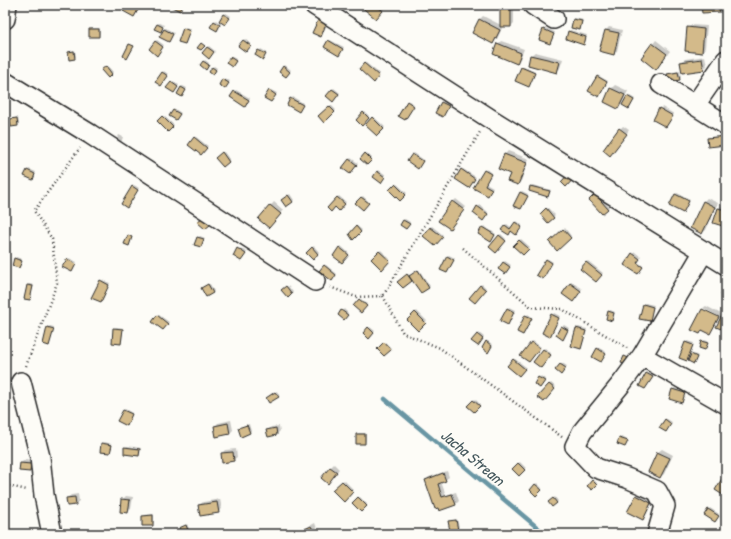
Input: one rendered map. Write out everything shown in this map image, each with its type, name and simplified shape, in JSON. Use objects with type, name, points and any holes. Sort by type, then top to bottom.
[{"type":"street","points":[[5,19],[7,5]]},
{"type":"street","points":[[314,5],[489,118],[726,265]]},
{"type":"street","points":[[533,5],[554,19]]},
{"type":"street","points":[[695,105],[726,60]]},
{"type":"street","points":[[5,82],[90,134],[315,281]]},
{"type":"street","points":[[661,84],[726,125]]},
{"type":"street","points":[[657,534],[665,506],[657,491],[627,478],[596,468],[575,446],[582,432],[642,356],[704,251]]},
{"type":"street","points":[[642,356],[726,404]]},
{"type":"street","points":[[21,382],[40,457],[44,495],[52,534]]},
{"type":"path","points":[[383,296],[489,118]]},
{"type":"path","points":[[21,382],[57,283],[52,239],[34,211],[90,134]]},
{"type":"path","points":[[463,248],[531,307],[562,309],[642,356]]},
{"type":"path","points":[[315,281],[356,297],[383,296]]},
{"type":"path","points":[[383,296],[403,333],[440,348],[575,446]]},
{"type":"path","points":[[5,485],[44,495]]},
{"type":"building","points":[[127,5],[138,5],[137,7],[139,8],[134,17],[123,11]]},
{"type":"building","points":[[173,5],[183,5],[180,11],[172,7]]},
{"type":"building","points":[[359,5],[376,5],[383,11],[376,19]]},
{"type":"building","points":[[500,5],[511,5],[511,27],[500,27]]},
{"type":"building","points":[[701,5],[720,5],[720,12],[702,13]]},
{"type":"building","points":[[223,14],[230,18],[225,25],[219,21]]},
{"type":"building","points":[[479,19],[500,30],[493,44],[472,33]]},
{"type":"building","points":[[573,19],[582,21],[580,30],[571,28]]},
{"type":"building","points":[[318,20],[326,24],[321,37],[312,33]]},
{"type":"building","points":[[214,21],[220,25],[217,31],[210,27]]},
{"type":"building","points":[[157,24],[163,27],[161,32],[154,29]]},
{"type":"building","points":[[687,27],[704,29],[702,53],[685,51]]},
{"type":"building","points":[[183,28],[190,31],[185,44],[178,42]]},
{"type":"building","points":[[89,29],[99,29],[99,37],[89,37]]},
{"type":"building","points":[[164,29],[173,34],[169,42],[159,37]]},
{"type":"building","points":[[543,29],[554,34],[550,44],[539,40]]},
{"type":"building","points":[[605,30],[619,33],[614,55],[599,51]]},
{"type":"building","points":[[568,31],[586,37],[584,45],[566,39]]},
{"type":"building","points":[[243,40],[251,46],[246,52],[238,46]]},
{"type":"building","points":[[328,40],[343,49],[339,56],[324,47]]},
{"type":"building","points":[[155,41],[163,47],[157,56],[149,49]]},
{"type":"building","points":[[201,43],[205,46],[201,50],[197,48]]},
{"type":"building","points":[[497,43],[521,53],[517,64],[493,54]]},
{"type":"building","points":[[652,43],[667,54],[656,70],[641,58]]},
{"type":"building","points":[[129,44],[134,46],[127,59],[123,56]]},
{"type":"building","points":[[207,47],[214,52],[209,59],[202,53]]},
{"type":"building","points":[[258,50],[266,54],[263,60],[255,55]]},
{"type":"building","points":[[74,51],[75,59],[69,60],[68,52]]},
{"type":"building","points":[[530,55],[560,62],[557,73],[528,65]]},
{"type":"building","points":[[230,57],[236,61],[232,67],[226,63]]},
{"type":"building","points":[[702,59],[704,70],[682,73],[680,62]]},
{"type":"building","points":[[203,61],[209,65],[206,70],[200,65]]},
{"type":"building","points":[[364,63],[379,76],[374,83],[359,69]]},
{"type":"building","points":[[106,66],[112,74],[108,78],[101,70]]},
{"type":"building","points":[[283,66],[290,72],[286,77],[279,72]]},
{"type":"building","points":[[212,67],[216,70],[213,75],[209,72]]},
{"type":"building","points":[[521,67],[535,73],[529,87],[515,81]]},
{"type":"building","points":[[162,72],[168,76],[161,86],[155,82]]},
{"type":"building","points":[[678,72],[680,80],[668,82],[667,74]]},
{"type":"building","points":[[597,76],[607,82],[599,97],[588,91]]},
{"type":"building","points":[[222,79],[229,83],[225,89],[219,85]]},
{"type":"building","points":[[171,82],[178,87],[174,93],[166,88]]},
{"type":"building","points":[[181,87],[186,90],[182,97],[177,94]]},
{"type":"building","points":[[610,88],[625,95],[618,109],[604,102]]},
{"type":"building","points":[[332,89],[339,94],[333,102],[326,96]]},
{"type":"building","points":[[269,90],[276,95],[271,102],[264,98]]},
{"type":"building","points":[[234,91],[249,100],[245,107],[230,97]]},
{"type":"building","points":[[627,96],[634,100],[629,109],[622,105]]},
{"type":"building","points":[[290,98],[303,105],[299,112],[287,105]]},
{"type":"building","points":[[407,101],[414,106],[405,120],[398,116]]},
{"type":"building","points":[[441,102],[449,106],[443,117],[435,113]]},
{"type":"building","points":[[329,106],[335,112],[324,123],[318,116]]},
{"type":"building","points":[[659,108],[673,116],[666,127],[653,120]]},
{"type":"building","points":[[173,110],[180,114],[176,120],[169,116]]},
{"type":"building","points":[[363,112],[369,118],[362,126],[356,120]]},
{"type":"building","points":[[162,116],[173,127],[168,132],[157,121]]},
{"type":"building","points":[[372,117],[384,129],[377,136],[365,125]]},
{"type":"building","points":[[17,118],[18,126],[11,127],[10,119]]},
{"type":"building","points":[[619,128],[627,134],[610,156],[603,150]]},
{"type":"building","points":[[726,136],[726,145],[708,147],[707,138]]},
{"type":"building","points":[[194,137],[207,148],[201,155],[188,145]]},
{"type":"building","points":[[222,152],[229,162],[223,167],[215,158]]},
{"type":"building","points":[[365,153],[372,160],[367,165],[360,159]]},
{"type":"building","points":[[412,154],[423,161],[418,169],[407,161]]},
{"type":"building","points":[[504,154],[527,163],[518,185],[507,181],[510,174],[498,169]]},
{"type":"building","points":[[349,159],[357,165],[350,174],[342,168]]},
{"type":"building","points":[[461,169],[475,179],[469,188],[455,179]]},
{"type":"building","points":[[27,170],[35,174],[33,180],[24,176]]},
{"type":"building","points":[[484,170],[491,174],[485,185],[492,189],[488,196],[473,188]]},
{"type":"building","points":[[377,171],[385,177],[381,183],[373,177]]},
{"type":"building","points":[[570,172],[575,177],[566,187],[561,182]]},
{"type":"building","points":[[395,184],[406,195],[400,201],[389,190]]},
{"type":"building","points":[[132,186],[138,190],[127,208],[121,204]]},
{"type":"building","points":[[530,186],[550,191],[548,197],[529,191]]},
{"type":"building","points":[[520,192],[528,196],[521,209],[513,206]]},
{"type":"building","points":[[595,194],[608,209],[602,214],[589,200]]},
{"type":"building","points":[[675,194],[689,201],[683,213],[669,206]]},
{"type":"building","points":[[288,195],[293,202],[286,207],[281,200]]},
{"type":"building","points":[[337,197],[345,204],[339,211],[335,207],[331,212],[327,208]]},
{"type":"building","points":[[361,197],[369,203],[363,210],[355,203]]},
{"type":"building","points":[[452,201],[464,210],[450,229],[438,221]]},
{"type":"building","points":[[703,201],[715,207],[702,234],[690,228]]},
{"type":"building","points":[[270,205],[281,214],[269,228],[258,219]]},
{"type":"building","points":[[477,206],[488,214],[483,221],[473,213]]},
{"type":"building","points":[[546,208],[554,218],[548,223],[540,214]]},
{"type":"building","points":[[718,208],[726,210],[726,227],[713,223]]},
{"type":"building","points":[[203,217],[210,225],[205,229],[197,222]]},
{"type":"building","points":[[403,220],[410,224],[406,229],[400,225]]},
{"type":"building","points":[[515,222],[522,227],[516,235],[511,231],[509,235],[501,230],[505,225],[510,229]]},
{"type":"building","points":[[356,226],[361,232],[353,240],[349,234]]},
{"type":"building","points":[[430,227],[443,237],[435,246],[423,236]]},
{"type":"building","points":[[482,227],[495,235],[491,242],[478,234]]},
{"type":"building","points":[[563,229],[571,238],[557,251],[549,242]]},
{"type":"building","points":[[128,235],[132,237],[129,246],[124,244]]},
{"type":"building","points":[[499,235],[506,241],[496,253],[489,247]]},
{"type":"building","points":[[197,237],[204,239],[201,247],[194,245]]},
{"type":"building","points":[[519,240],[529,249],[523,255],[513,246]]},
{"type":"building","points":[[312,247],[318,254],[313,260],[306,253]]},
{"type":"building","points":[[339,247],[349,255],[342,263],[333,256]]},
{"type":"building","points":[[237,248],[246,254],[241,261],[233,256]]},
{"type":"building","points":[[379,251],[390,261],[382,270],[371,259]]},
{"type":"building","points":[[632,253],[640,259],[637,263],[643,267],[638,274],[624,265]]},
{"type":"building","points":[[447,256],[454,260],[447,273],[440,270]]},
{"type":"building","points":[[14,258],[22,261],[19,268],[12,266]]},
{"type":"building","points":[[67,259],[76,264],[72,272],[62,267]]},
{"type":"building","points":[[546,259],[552,263],[543,279],[536,275]]},
{"type":"building","points":[[503,262],[510,267],[505,274],[498,269]]},
{"type":"building","points":[[586,262],[602,275],[596,282],[580,269]]},
{"type":"building","points":[[324,265],[336,275],[332,281],[319,271]]},
{"type":"building","points":[[418,270],[429,288],[421,293],[409,276]]},
{"type":"building","points":[[407,274],[412,281],[403,288],[397,282]]},
{"type":"building","points":[[100,280],[109,285],[101,302],[91,298]]},
{"type":"building","points":[[726,282],[726,297],[721,295]]},
{"type":"building","points":[[570,283],[581,291],[573,302],[562,294]]},
{"type":"building","points":[[208,284],[213,293],[206,297],[201,288]]},
{"type":"building","points":[[27,285],[33,286],[30,300],[24,299]]},
{"type":"building","points":[[480,285],[486,290],[475,303],[469,298]]},
{"type":"building","points":[[286,286],[292,294],[288,298],[281,290]]},
{"type":"building","points":[[359,299],[367,306],[361,313],[353,306]]},
{"type":"building","points":[[643,304],[653,307],[650,321],[639,319]]},
{"type":"building","points":[[507,308],[514,312],[508,325],[500,321]]},
{"type":"building","points":[[702,309],[719,317],[710,334],[702,330],[700,334],[691,330]]},
{"type":"building","points":[[341,310],[348,315],[344,320],[338,315]]},
{"type":"building","points":[[608,311],[614,313],[612,321],[606,319]]},
{"type":"building","points":[[415,312],[426,323],[418,331],[407,320]]},
{"type":"building","points":[[551,314],[559,318],[550,337],[542,333]]},
{"type":"building","points":[[157,315],[168,324],[163,330],[152,322]]},
{"type":"building","points":[[525,315],[532,318],[523,335],[517,332]]},
{"type":"building","points":[[722,315],[726,317],[721,329],[716,327]]},
{"type":"building","points":[[561,326],[568,330],[563,340],[556,335]]},
{"type":"building","points":[[47,327],[54,329],[49,346],[43,344]]},
{"type":"building","points":[[368,327],[374,333],[369,339],[363,333]]},
{"type":"building","points":[[113,328],[123,329],[121,344],[112,343]]},
{"type":"building","points":[[576,328],[586,331],[581,349],[571,346]]},
{"type":"building","points":[[477,334],[483,339],[478,346],[471,341]]},
{"type":"building","points":[[486,341],[492,346],[488,353],[482,348]]},
{"type":"building","points":[[701,341],[708,343],[705,350],[699,348]]},
{"type":"building","points":[[384,342],[391,350],[384,356],[377,349]]},
{"type":"building","points":[[531,342],[540,348],[529,362],[520,356]]},
{"type":"building","points":[[685,342],[693,345],[687,361],[679,358]]},
{"type":"building","points":[[597,348],[606,354],[601,362],[592,357]]},
{"type":"building","points":[[543,349],[551,355],[541,368],[533,362]]},
{"type":"building","points":[[691,354],[697,357],[694,364],[688,361]]},
{"type":"building","points":[[624,356],[631,359],[629,366],[621,363]]},
{"type":"building","points":[[5,357],[7,357],[6,375],[5,375]]},
{"type":"building","points":[[513,359],[525,369],[519,376],[507,366]]},
{"type":"building","points":[[560,364],[566,368],[561,375],[555,370]]},
{"type":"building","points":[[646,373],[653,377],[645,389],[639,386]]},
{"type":"building","points":[[538,377],[545,381],[540,388],[534,384]]},
{"type":"building","points":[[549,384],[555,389],[544,402],[537,397]]},
{"type":"building","points":[[672,389],[685,393],[682,403],[669,399]]},
{"type":"building","points":[[275,392],[279,397],[269,403],[266,398]]},
{"type":"building","points":[[473,400],[480,406],[474,412],[467,406]]},
{"type":"building","points":[[123,410],[132,414],[127,426],[117,421]]},
{"type":"building","points":[[665,419],[671,424],[666,432],[659,428]]},
{"type":"building","points":[[228,423],[230,434],[216,437],[214,426]]},
{"type":"building","points":[[247,425],[250,433],[241,437],[238,428]]},
{"type":"building","points":[[276,428],[277,435],[268,437],[266,430]]},
{"type":"building","points":[[356,434],[365,434],[365,444],[356,444]]},
{"type":"building","points":[[619,438],[628,441],[625,447],[617,444]]},
{"type":"building","points":[[101,443],[112,445],[110,453],[100,452]]},
{"type":"building","points":[[124,447],[140,449],[139,456],[124,454]]},
{"type":"building","points":[[233,452],[234,461],[222,463],[221,453]]},
{"type":"building","points":[[657,452],[670,458],[660,478],[648,472]]},
{"type":"building","points":[[20,463],[31,464],[30,472],[19,471]]},
{"type":"building","points":[[518,463],[525,470],[519,476],[512,469]]},
{"type":"building","points":[[330,467],[337,472],[328,484],[321,478]]},
{"type":"building","points":[[726,472],[726,497],[715,490]]},
{"type":"building","points":[[443,473],[446,481],[438,484],[442,497],[452,494],[456,505],[439,511],[438,508],[435,509],[425,480]]},
{"type":"building","points":[[592,480],[597,485],[592,490],[587,486]]},
{"type":"building","points":[[342,481],[353,492],[344,502],[332,490]]},
{"type":"building","points":[[535,484],[542,490],[536,496],[530,490]]},
{"type":"building","points":[[636,495],[651,503],[643,520],[627,512]]},
{"type":"building","points":[[75,497],[76,505],[67,506],[66,498]]},
{"type":"building","points":[[358,497],[367,506],[361,512],[352,503]]},
{"type":"building","points":[[553,498],[557,503],[552,507],[548,502]]},
{"type":"building","points":[[121,499],[130,500],[128,513],[120,512]]},
{"type":"building","points":[[217,502],[219,513],[200,516],[198,505]]},
{"type":"building","points":[[708,509],[719,516],[715,522],[704,515]]},
{"type":"building","points":[[153,515],[153,526],[142,526],[142,516]]},
{"type":"building","points":[[456,520],[458,530],[450,531],[448,521]]},
{"type":"building","points":[[186,525],[189,533],[182,534],[179,528]]},
{"type":"building","points":[[311,526],[315,534],[295,534]]},
{"type":"waterway","name":"Jacha Stream","points":[[385,399],[545,534]]}]
